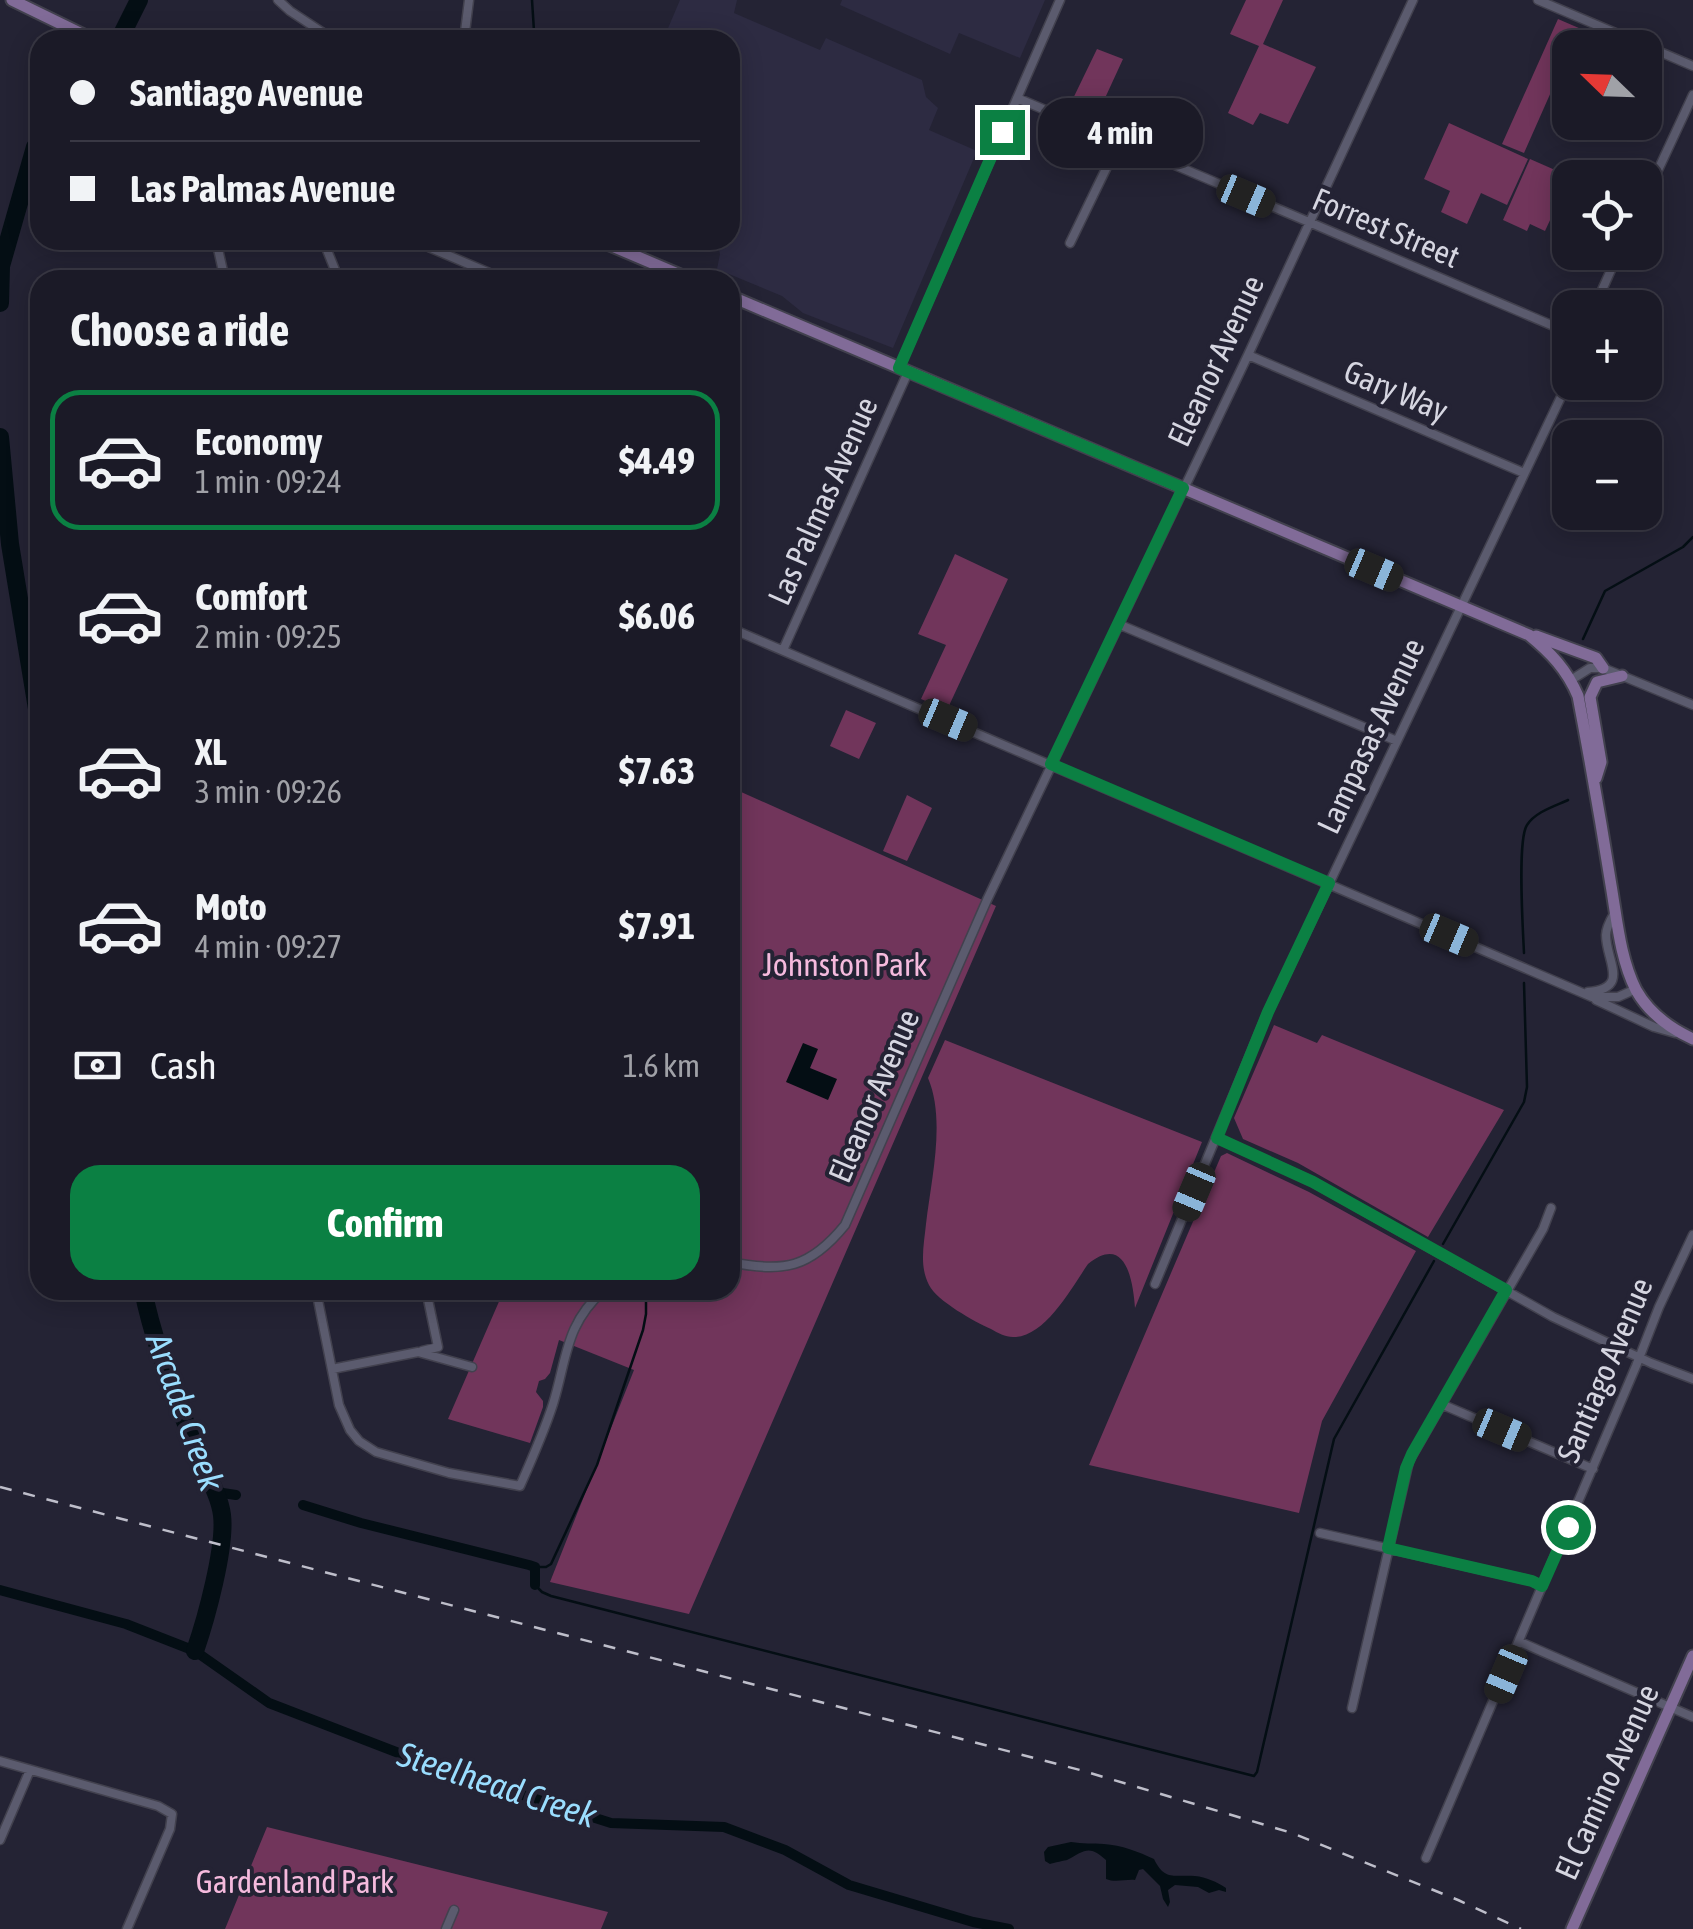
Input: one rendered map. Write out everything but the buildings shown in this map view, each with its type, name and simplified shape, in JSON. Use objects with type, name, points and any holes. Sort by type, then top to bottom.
[{"type":"main road","points":[[14,1],[73,30]]},
{"type":"main road","points":[[622,250],[668,270]]},
{"type":"main road","points":[[740,300],[1520,631],[1568,646],[1596,658],[1602,668]]},
{"type":"main road","points":[[1520,631],[1550,652],[1578,696],[1622,947],[1636,988],[1655,1015],[1692,1039]]},
{"type":"main road","points":[[1594,782],[1602,762],[1590,697],[1598,682],[1622,676]]},
{"type":"main road","name":"El Camino Avenue","points":[[1572,1929],[1693,1656]]},
{"type":"street","points":[[278,0],[319,30]]},
{"type":"street","points":[[465,30],[469,0]]},
{"type":"street","name":"Las Palmas Avenue","points":[[783,650],[1060,0]]},
{"type":"street","name":"Eleanor Avenue","points":[[740,1263],[777,1268],[804,1261],[828,1246],[846,1225],[986,900],[1248,355],[1413,0]]},
{"type":"street","points":[[1538,0],[1693,66]]},
{"type":"street","points":[[1662,162],[1693,95]]},
{"type":"street","name":"Forrest Street","points":[[1017,98],[1552,326]]},
{"type":"street","points":[[1070,243],[1119,142]]},
{"type":"street","points":[[436,250],[482,270]]},
{"type":"street","name":"Gary Way","points":[[1248,355],[1524,474]]},
{"type":"street","name":"Lampasas Avenue","points":[[1155,1284],[1268,1012],[1559,400]]},
{"type":"street","points":[[1118,624],[1396,742]]},
{"type":"street","points":[[740,632],[1329,883],[1654,1027],[1692,1039]]},
{"type":"street","points":[[1571,680],[1584,670],[1602,668],[1693,705]]},
{"type":"street","points":[[1583,993],[1601,991],[1612,981],[1615,972],[1606,932],[1615,911]]},
{"type":"street","points":[[1583,993],[1605,999],[1623,996],[1636,988]]},
{"type":"street","points":[[1217,1138],[1313,1182],[1564,1322],[1693,1380]]},
{"type":"street","points":[[1352,1708],[1409,1461],[1543,1229],[1551,1208]]},
{"type":"street","name":"Santiago Avenue","points":[[1426,1858],[1693,1235]]},
{"type":"street","points":[[318,1300],[343,1418],[370,1449],[449,1473],[520,1486],[542,1436],[571,1336],[593,1300]]},
{"type":"street","points":[[332,1369],[438,1348],[428,1300]]},
{"type":"street","points":[[418,1352],[472,1367]]},
{"type":"street","points":[[1441,1404],[1593,1468]]},
{"type":"street","points":[[1320,1532],[1542,1586]]},
{"type":"street","points":[[1520,1642],[1693,1717]]},
{"type":"street","points":[[0,1761],[158,1806],[172,1814],[170,1829],[127,1929]]},
{"type":"street","points":[[0,1840],[30,1770]]},
{"type":"street","points":[[446,1929],[454,1910]]},
{"type":"shaded area","points":[[680,0],[737,0],[734,13],[820,50],[826,38],[922,80],[926,97],[938,108],[929,130],[977,151],[893,348],[803,313],[782,296],[740,279],[740,270],[717,269],[719,250],[740,250],[740,30],[667,30]]},
{"type":"shaded area","points":[[842,0],[1045,0],[1020,58],[959,33],[950,54],[840,5]]},
{"type":"shaded area","points":[[803,1043],[818,1049],[810,1068],[837,1079],[828,1100],[786,1082]]},
{"type":"shaded area","points":[[1071,1842],[1130,1849],[1154,1859],[1167,1874],[1207,1879],[1226,1888],[1226,1892],[1209,1893],[1198,1887],[1175,1885],[1168,1890],[1168,1907],[1160,1886],[1143,1869],[1135,1880],[1113,1881],[1106,1879],[1106,1860],[1091,1851],[1050,1864],[1045,1861],[1048,1847]]},
{"type":"green space","points":[[1246,0],[1283,0],[1263,44],[1316,67],[1288,124],[1260,113],[1253,125],[1228,113],[1259,46],[1230,34]]},
{"type":"green space","points":[[1558,19],[1583,30],[1553,30]]},
{"type":"green space","points":[[1552,32],[1552,92],[1524,153],[1502,144]]},
{"type":"green space","points":[[1097,49],[1123,59],[1094,122],[1067,111]]},
{"type":"green space","points":[[1449,123],[1528,159],[1507,205],[1481,193],[1467,224],[1441,212],[1450,191],[1424,179]]},
{"type":"green space","points":[[1530,159],[1552,169],[1552,218],[1545,231],[1530,224],[1527,231],[1503,220]]},
{"type":"green space","points":[[955,554],[1008,579],[947,710],[921,699],[946,645],[918,634]]},
{"type":"green space","points":[[846,710],[876,723],[859,759],[830,746]]},
{"type":"green space","name":"Johnston Park","points":[[740,791],[996,906],[689,1614],[550,1582],[634,1370],[559,1340],[550,1373],[539,1381],[536,1392],[543,1407],[530,1443],[448,1419],[500,1300],[740,1300]]},
{"type":"green space","points":[[907,795],[932,808],[907,861],[883,851]]},
{"type":"green space","points":[[1274,1025],[1317,1043],[1322,1035],[1504,1110],[1428,1237],[1298,1163],[1243,1139],[1234,1118]]},
{"type":"green space","points":[[945,1040],[1202,1142],[1135,1308],[1125,1264],[1111,1254],[1088,1264],[1056,1310],[1025,1335],[1010,1337],[999,1333],[957,1310],[933,1291],[923,1263],[937,1131],[928,1078]]},
{"type":"green space","points":[[1227,1153],[1309,1192],[1416,1251],[1322,1421],[1299,1513],[1089,1465],[1221,1156]]},
{"type":"green space","name":"Gardenland Park","points":[[267,1827],[608,1912],[601,1929],[225,1929]]},
{"type":"waterway","name":"Arcade Creek","points":[[124,30],[139,0]]},
{"type":"waterway","points":[[532,0],[534,30]]},
{"type":"waterway","name":"Arcade Creek","points":[[0,303],[1,266],[30,164]]},
{"type":"waterway","name":"Arcade Creek","points":[[0,437],[10,544],[30,666]]},
{"type":"waterway","points":[[1583,639],[1605,591],[1683,547],[1693,537]]},
{"type":"waterway","points":[[1524,953],[1524,834],[1535,816],[1568,800]]},
{"type":"waterway","points":[[1443,1244],[1524,1102],[1524,983]]},
{"type":"waterway","points":[[535,1585],[551,1596],[1254,1776],[1334,1439],[1434,1261]]},
{"type":"waterway","name":"Arcade Creek","points":[[145,1300],[166,1372],[222,1515],[218,1564],[195,1651]]},
{"type":"waterway","points":[[535,1567],[551,1564],[597,1465],[643,1330],[646,1300]]},
{"type":"waterway","points":[[216,1492],[236,1495]]},
{"type":"waterway","points":[[303,1505],[535,1567],[535,1585]]},
{"type":"waterway","name":"Steelhead Creek","points":[[0,1590],[126,1624],[195,1651],[269,1703],[435,1767],[611,1823],[724,1827],[785,1850],[849,1885],[1009,1929]]},
{"type":"railway","points":[[0,1487],[1080,1770],[1292,1833],[1521,1929]]},
{"type":"route","points":[[1002,132],[899,368],[1183,488],[1051,764],[1329,883],[1268,1012],[1217,1138],[1313,1182],[1506,1290],[1412,1454],[1388,1548],[1542,1586],[1568,1527]]}]
